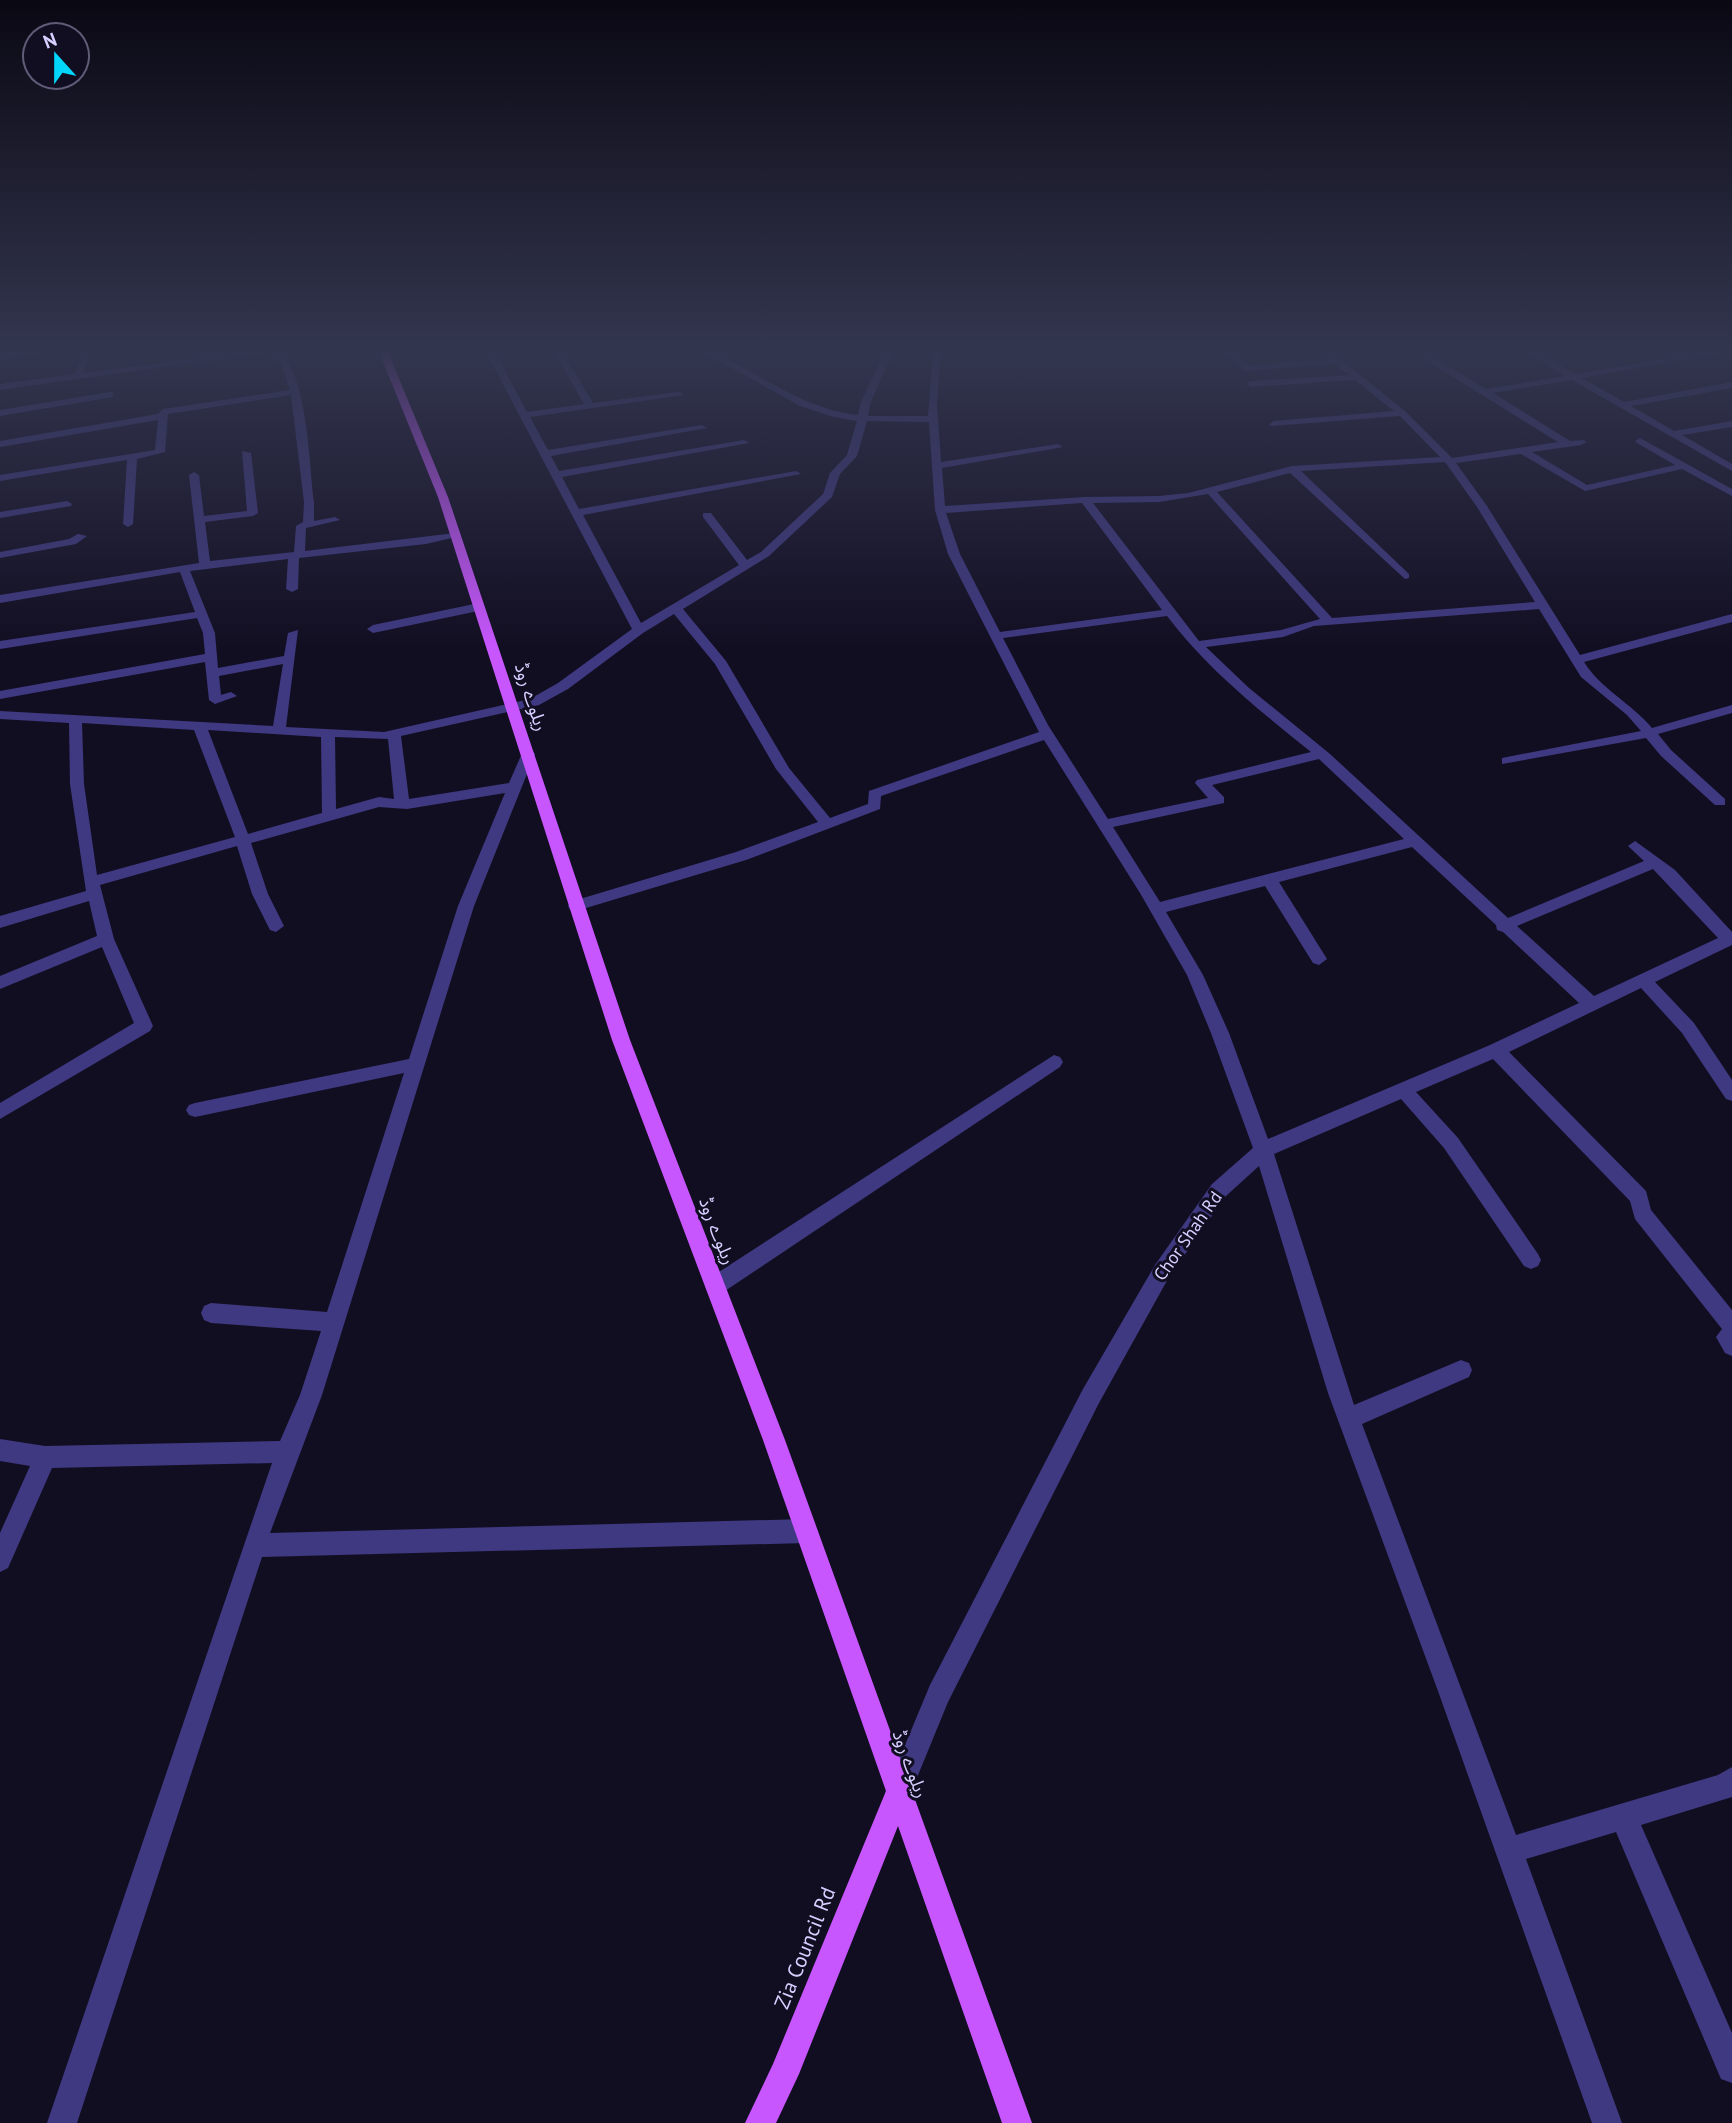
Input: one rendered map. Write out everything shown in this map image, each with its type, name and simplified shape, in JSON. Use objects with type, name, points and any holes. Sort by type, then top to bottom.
[{"type":"main road","name":"ریلوے روڈ","points":[[424,451],[443,497],[621,1040],[806,1531],[1017,2123]]},
{"type":"main road","name":"Zia Council Rd","points":[[760,2123],[784,2074],[898,1793]]},
{"type":"street","points":[[0,478],[160,451]]},
{"type":"street","points":[[303,451],[309,502],[307,525]]},
{"type":"street","points":[[541,451],[639,630]]},
{"type":"street","points":[[543,454],[561,451]]},
{"type":"street","points":[[555,475],[696,451]]},
{"type":"street","points":[[0,715],[328,733],[394,733],[513,709],[563,686],[639,630],[765,554],[828,495],[835,473],[852,456],[853,451]]},
{"type":"street","points":[[936,451],[940,510],[954,554],[994,636],[1047,734],[1105,824],[1195,975],[1263,1150],[1349,1418],[1607,2123]]},
{"type":"street","points":[[937,466],[1032,451]]},
{"type":"street","points":[[1440,451],[1449,460],[1544,605],[1585,674],[1632,712],[1666,753],[1720,802]]},
{"type":"street","points":[[940,510],[1085,500],[1159,499],[1210,490],[1292,469],[1449,460],[1530,451]]},
{"type":"street","points":[[1657,451],[1732,493]]},
{"type":"street","points":[[1702,451],[1732,468]]},
{"type":"street","points":[[1525,452],[1585,488],[1683,466]]},
{"type":"street","points":[[199,520],[253,513],[246,453]]},
{"type":"street","points":[[128,524],[132,456]]},
{"type":"street","points":[[1292,469],[1405,576]]},
{"type":"street","points":[[575,513],[796,474]]},
{"type":"street","points":[[194,475],[205,566]]},
{"type":"street","points":[[1210,490],[1329,622]]},
{"type":"street","points":[[1085,500],[1197,645],[1244,691],[1321,754],[1503,926],[1590,1003]]},
{"type":"street","points":[[0,515],[67,504]]},
{"type":"street","points":[[707,515],[746,566]]},
{"type":"street","points":[[292,589],[301,526],[335,520]]},
{"type":"street","points":[[0,555],[72,542],[82,536]]},
{"type":"street","points":[[0,599],[85,582],[205,566],[387,548],[455,536]]},
{"type":"street","points":[[184,569],[209,634],[215,699],[231,696]]},
{"type":"street","points":[[1197,645],[1283,633],[1312,623],[1544,605]]},
{"type":"street","points":[[373,629],[479,607]]},
{"type":"street","points":[[676,609],[689,620],[746,701],[784,771],[827,824]]},
{"type":"street","points":[[994,636],[1171,612]]},
{"type":"street","points":[[0,645],[202,614]]},
{"type":"street","points":[[1576,660],[1732,618]]},
{"type":"street","points":[[279,729],[294,633]]},
{"type":"street","points":[[0,695],[211,657]]},
{"type":"street","points":[[212,673],[290,659]]},
{"type":"street","points":[[1507,761],[1651,733],[1732,709]]},
{"type":"street","points":[[0,1112],[144,1026],[106,939],[94,888],[77,784],[75,718]]},
{"type":"street","points":[[200,727],[260,894],[276,926]]},
{"type":"street","points":[[328,733],[329,814]]},
{"type":"street","points":[[394,733],[402,803]]},
{"type":"street","points":[[576,906],[741,856],[875,806],[874,794],[1047,734]]},
{"type":"street","points":[[62,2123],[254,1545],[287,1452],[311,1395],[466,906],[528,754]]},
{"type":"street","points":[[1105,824],[1219,800],[1202,783],[1321,754]]},
{"type":"street","points":[[0,922],[242,839],[329,814],[379,802],[402,803],[515,788]]},
{"type":"street","points":[[1156,909],[1415,841]]},
{"type":"street","points":[[1635,846],[1670,874],[1731,938]]},
{"type":"street","points":[[1503,926],[1655,862]]},
{"type":"street","points":[[1269,879],[1319,959]]},
{"type":"street","name":"Chor Shah Rd","points":[[898,1793],[939,1694],[1091,1396],[1149,1294],[1219,1190],[1263,1150],[1402,1088],[1496,1050],[1731,938]]},
{"type":"street","points":[[0,983],[106,939]]},
{"type":"street","points":[[1643,979],[1688,1028],[1732,1094]]},
{"type":"street","points":[[1496,1050],[1639,1197],[1642,1213],[1732,1326]]},
{"type":"street","points":[[715,1286],[1054,1062]]},
{"type":"street","points":[[195,1110],[416,1064]]},
{"type":"street","points":[[1402,1088],[1451,1143],[1531,1260]]},
{"type":"street","points":[[211,1313],[334,1322]]},
{"type":"street","points":[[1732,1336],[1726,1337],[1732,1346]]},
{"type":"street","points":[[1349,1418],[1461,1370]]},
{"type":"street","points":[[0,1450],[45,1457],[287,1452]]},
{"type":"street","points":[[0,1560],[45,1457]]},
{"type":"street","points":[[254,1545],[806,1531]]},
{"type":"street","points":[[1508,1851],[1726,1786],[1732,1780]]},
{"type":"street","points":[[1623,1816],[1732,2068]]}]
